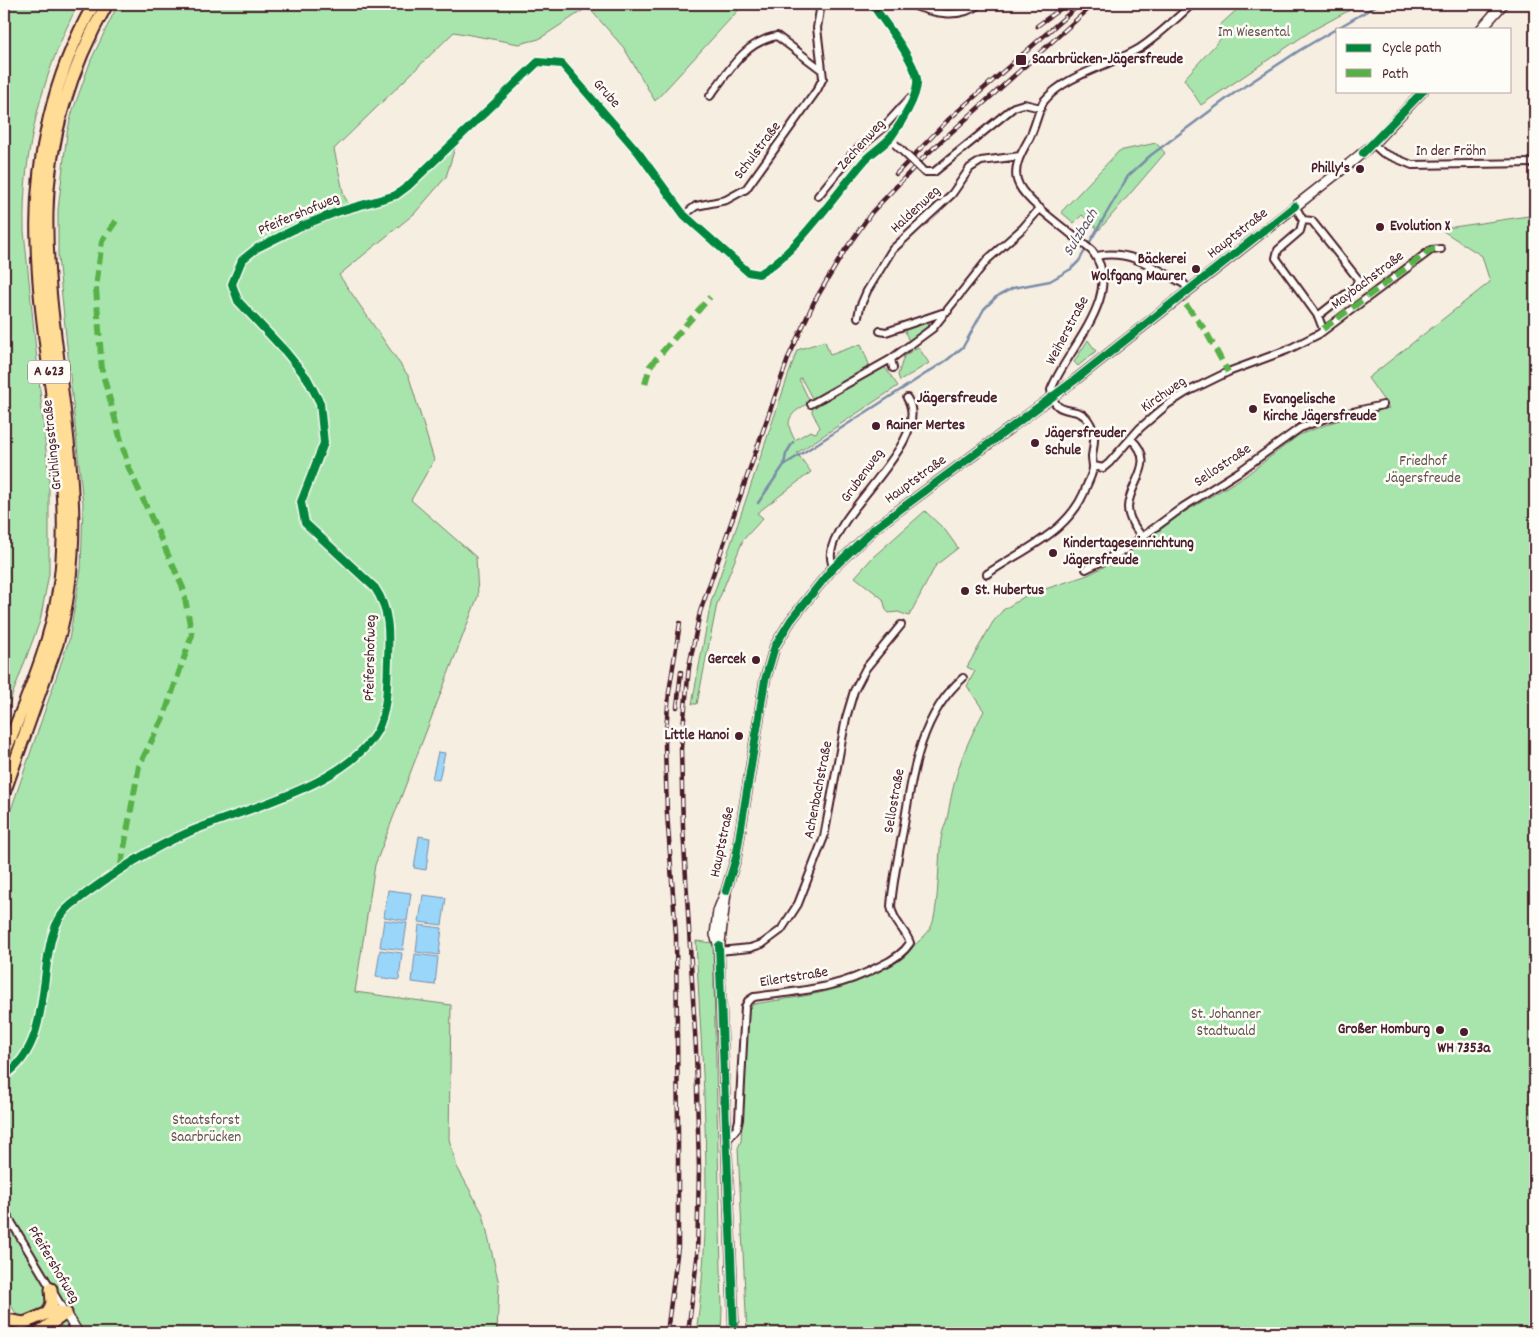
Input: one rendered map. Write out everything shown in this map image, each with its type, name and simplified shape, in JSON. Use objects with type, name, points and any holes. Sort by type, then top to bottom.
[{"type":"highway","name":"A 623","points":[[4,754],[47,643],[57,601],[62,559],[62,483],[36,242],[39,176],[44,142],[56,93],[75,41],[94,4]]},
{"type":"highway","name":"Grühlingsstraße","points":[[4,793],[57,644],[64,621],[70,580],[73,496],[49,278],[47,210],[54,144],[66,98],[84,47],[106,4]]},
{"type":"highway","points":[[48,1313],[52,1303],[51,1289]]},
{"type":"highway","points":[[5,1318],[18,1323],[30,1322],[48,1313],[58,1311],[66,1314]]},
{"type":"highway","points":[[38,1333],[66,1314]]},
{"type":"highway","points":[[5,1318],[14,1333]]},
{"type":"main road","points":[[1482,28],[1503,4]]},
{"type":"main road","name":"Hauptstraße","points":[[734,1333],[719,948],[723,935],[726,892],[736,858],[765,680],[771,657],[792,620],[833,568],[898,509],[1052,398],[1363,153],[1374,144],[1421,92]]},
{"type":"main road","name":"Pfeifershofweg","points":[[66,1314],[78,1333]]},
{"type":"street","name":"Schulstraße","points":[[684,215],[696,206],[726,200],[746,189],[817,90],[823,78],[816,28],[821,4]]},
{"type":"street","name":"Zechenweg","points":[[748,272],[759,274],[775,263],[865,160],[878,147],[890,139],[906,115],[917,79],[913,67],[872,4]]},
{"type":"street","points":[[910,4],[927,11],[942,13],[972,10],[979,4]]},
{"type":"street","points":[[1189,290],[1184,284],[1146,262],[1115,255],[1097,256],[1027,196],[1018,184],[1016,173],[1020,156],[1036,127],[1041,108],[1051,95],[1081,74],[1141,47],[1192,4]]},
{"type":"street","points":[[710,96],[746,50],[758,42],[771,37],[777,36],[822,70]]},
{"type":"street","name":"Grube","points":[[429,168],[538,62],[562,64],[638,152],[684,215],[748,272]]},
{"type":"street","name":"Zechenweg","points":[[818,196],[854,152],[880,130],[913,94]]},
{"type":"street","points":[[890,139],[924,172],[934,172],[1014,108],[1024,104],[1041,108]]},
{"type":"street","name":"In der Fröhn","points":[[1374,144],[1383,153],[1412,165],[1535,163]]},
{"type":"street","name":"Haldenweg","points":[[858,317],[867,290],[892,250],[952,194],[970,168],[981,161],[1020,156]]},
{"type":"street","name":"Pfeifershofweg","points":[[4,1076],[22,1059],[31,1041],[43,999],[50,943],[58,921],[67,908],[120,870],[184,834],[227,816],[277,800],[329,775],[364,748],[377,731],[384,711],[387,692],[388,631],[383,599],[375,588],[305,523],[301,511],[304,492],[324,443],[320,403],[307,378],[238,300],[232,284],[242,260],[257,248],[299,227],[337,212],[396,195],[429,168]]},
{"type":"street","name":"Maybachstraße","points":[[1296,206],[1303,220],[1300,231],[1278,250],[1276,258],[1318,316],[1323,329],[1431,250],[1441,249]]},
{"type":"street","points":[[812,404],[891,358],[925,335],[949,310],[988,259],[1023,228],[1040,208]]},
{"type":"street","name":"Maybachstraße","points":[[1303,220],[1312,221],[1358,280],[1356,286],[1318,316]]},
{"type":"street","name":"Weiherstraße","points":[[1052,398],[1053,384],[1096,309],[1102,290],[1102,274],[1097,256]]},
{"type":"street","points":[[880,331],[886,332],[949,310]]},
{"type":"street","name":"Kirchweg","points":[[1094,466],[1103,468],[1109,464],[1152,417],[1187,392],[1228,372],[1287,350],[1319,334],[1323,329]]},
{"type":"street","points":[[891,358],[893,368]]},
{"type":"street","name":"Grubenweg","points":[[833,568],[830,553],[838,535],[896,452],[908,430],[913,414],[912,407],[907,398]]},
{"type":"street","points":[[988,574],[1044,538],[1072,516],[1083,498],[1094,466],[1092,459],[1096,437],[1088,420],[1078,412],[1062,410],[1052,398]]},
{"type":"street","name":"Sellostraße","points":[[1086,569],[1123,551],[1143,538],[1183,508],[1240,471],[1300,428],[1326,418],[1383,405]]},
{"type":"street","points":[[1131,439],[1139,448],[1142,464],[1128,508],[1134,525],[1143,538]]},
{"type":"street","name":"Achenbachstraße","points":[[719,948],[750,948],[762,944],[781,930],[798,904],[824,837],[846,718],[854,690],[866,668],[901,625]]},
{"type":"street","name":"Sellostraße","points":[[908,937],[894,919],[891,906],[911,778],[917,754],[932,717],[952,688],[963,678]]},
{"type":"street","name":"Eilertstraße","points":[[727,1140],[736,1128],[739,1120],[742,1041],[745,1007],[748,1001],[754,997],[814,990],[852,979],[888,962],[901,953],[910,943],[908,937]]},
{"type":"street","name":"Pfeifershofweg","points":[[4,1210],[66,1314]]},
{"type":"green space","points":[[4,4],[78,4],[54,58],[45,86],[37,114],[27,172],[24,201],[24,231],[49,480],[49,574],[40,621],[4,717]]},
{"type":"green space","name":"Staatsforst Saarbrücken","points":[[118,4],[744,4],[655,101],[624,48],[588,7],[539,39],[519,44],[454,32],[334,149],[344,196],[351,207],[396,195],[457,141],[446,177],[415,213],[339,275],[409,377],[434,460],[411,500],[476,557],[478,596],[375,865],[355,992],[451,1005],[449,1139],[457,1167],[483,1214],[499,1284],[497,1333],[28,1333],[4,1294],[4,830],[69,640],[81,569],[83,504],[58,257],[58,210],[67,133],[72,113],[91,60]]},
{"type":"green space","name":"Im Wiesental","points":[[1243,4],[1361,4],[1311,31],[1201,105],[1184,79],[1224,35],[1219,26]]},
{"type":"green space","points":[[1156,143],[1165,153],[1099,230],[1082,215],[1074,223],[1061,212],[1119,151]]},
{"type":"green space","name":"St. Johanner Stadtwald","points":[[1535,215],[1535,1333],[747,1333],[738,1148],[741,1141],[748,1010],[754,1004],[818,993],[856,982],[893,962],[917,943],[929,930],[933,922],[936,903],[942,836],[957,773],[971,737],[984,711],[967,686],[975,671],[967,667],[993,622],[1003,610],[1027,595],[1088,575],[1125,556],[1183,513],[1245,476],[1299,435],[1336,421],[1389,408],[1368,378],[1490,282],[1482,256],[1443,231],[1447,228]]},
{"type":"green space","points":[[924,321],[929,323],[929,327],[909,342],[904,328]]},
{"type":"green space","points":[[1088,340],[1096,351],[1078,366],[1074,362]]},
{"type":"green space","points":[[825,341],[830,355],[861,344],[870,367],[813,400],[801,378],[799,379],[810,402],[798,409],[789,421],[791,433],[795,440],[810,431],[816,433],[820,427],[812,412],[813,406],[833,394],[837,395],[836,393],[884,366],[898,386],[797,453],[811,472],[757,513],[763,518],[743,540],[717,604],[697,704],[692,704],[711,602],[797,350]]},
{"type":"green space","points":[[918,347],[929,363],[900,381],[898,375],[904,356]]},
{"type":"green space","points":[[925,511],[945,530],[958,548],[936,565],[909,616],[898,612],[889,613],[886,610],[883,599],[855,577],[873,557]]},
{"type":"green space","points":[[696,941],[713,943],[721,1333],[696,1333],[702,1284],[706,1187],[704,1088]]},
{"type":"water","points":[[438,752],[445,753],[439,780],[432,779]]},
{"type":"water","points":[[419,836],[430,838],[426,870],[414,868]]},
{"type":"water","points":[[388,890],[411,893],[407,921],[384,917]]},
{"type":"water","points":[[423,895],[446,898],[442,925],[419,922]]},
{"type":"water","points":[[384,920],[407,923],[403,950],[380,947]]},
{"type":"water","points":[[419,925],[442,928],[439,955],[416,952]]},
{"type":"water","points":[[380,950],[402,953],[399,980],[376,977]]},
{"type":"water","points":[[415,954],[438,957],[435,985],[412,982]]},
{"type":"waterway","name":"Sulzbach","points":[[1338,28],[1379,4]]},
{"type":"waterway","name":"Sulzbach","points":[[758,503],[784,465],[947,360],[963,347],[984,309],[996,297],[1013,288],[1050,281],[1071,269],[1079,261],[1128,176],[1151,155],[1233,94],[1336,29]]},
{"type":"waterway","points":[[784,465],[786,454],[793,442]]},
{"type":"railway","points":[[1037,26],[1067,4]]},
{"type":"railway","points":[[896,174],[948,120],[1080,4]]},
{"type":"railway","points":[[688,1333],[697,1259],[699,1169],[696,1049],[683,827],[681,748],[689,667],[700,612],[789,356],[814,302],[845,250],[872,212],[927,154],[1094,4]]},
{"type":"railway","points":[[667,1333],[678,1247],[678,1130],[676,935],[667,813],[665,744],[669,692],[680,623]]},
{"type":"railway","points":[[677,707],[681,672]]},
{"type":"marked path","points":[[116,221],[102,241],[96,288],[102,371],[128,466],[183,588],[192,635],[164,716],[139,766],[120,870]]},
{"type":"marked path","points":[[1323,329],[1431,250],[1441,249]]},
{"type":"marked path","points":[[645,384],[650,366],[710,297]]},
{"type":"marked path","points":[[1186,305],[1205,330],[1228,372]]},
{"type":"cycle path","points":[[4,1076],[22,1059],[33,1037],[40,1013],[51,940],[58,920],[71,905],[126,866],[171,840],[291,794],[342,767],[362,750],[381,723],[387,687],[388,622],[384,605],[375,588],[305,523],[301,502],[324,443],[320,403],[307,378],[285,351],[238,301],[232,284],[242,260],[257,248],[299,227],[337,212],[396,195],[408,186],[538,62],[562,64],[638,152],[684,215],[748,272],[759,274],[787,253],[815,222],[865,160],[891,137],[904,118],[912,101],[917,86],[915,71],[905,51],[872,4]]},
{"type":"cycle path","points":[[1363,153],[1422,92]]},
{"type":"cycle path","points":[[726,891],[736,858],[765,680],[775,646],[791,620],[831,570],[875,528],[1075,380],[1295,206]]},
{"type":"cycle path","points":[[719,946],[734,1333]]},
{"type":"place","name":"Saarbrücken-Jägersfreude","points":[[1021,60]]},
{"type":"place","name":"Philly's","points":[[1360,169]]},
{"type":"place","name":"Evolution X","points":[[1380,227]]},
{"type":"place","name":"Bäckerei Wolfgang Maurer","points":[[1196,269]]},
{"type":"place","name":"Evangelische Kirche Jägersfreude","points":[[1253,409]]},
{"type":"place","name":"Rainer Mertes","points":[[876,426]]},
{"type":"place","name":"Jägersfreuder Schule","points":[[1035,443]]},
{"type":"place","name":"Kindertageseinrichtung Jägersfreude","points":[[1053,553]]},
{"type":"place","name":"St. Hubertus","points":[[965,591]]},
{"type":"place","name":"Gercek","points":[[756,660]]},
{"type":"place","name":"Little Hanoi","points":[[739,736]]},
{"type":"place","name":"Großer Homburg","points":[[1440,1030]]},
{"type":"place","name":"WH 7353a","points":[[1464,1032]]},
{"type":"district","name":"Jägersfreude","points":[[957,398]]},
{"type":"park label","name":"Friedhof Jägersfreude","points":[[1423,470]]}]
